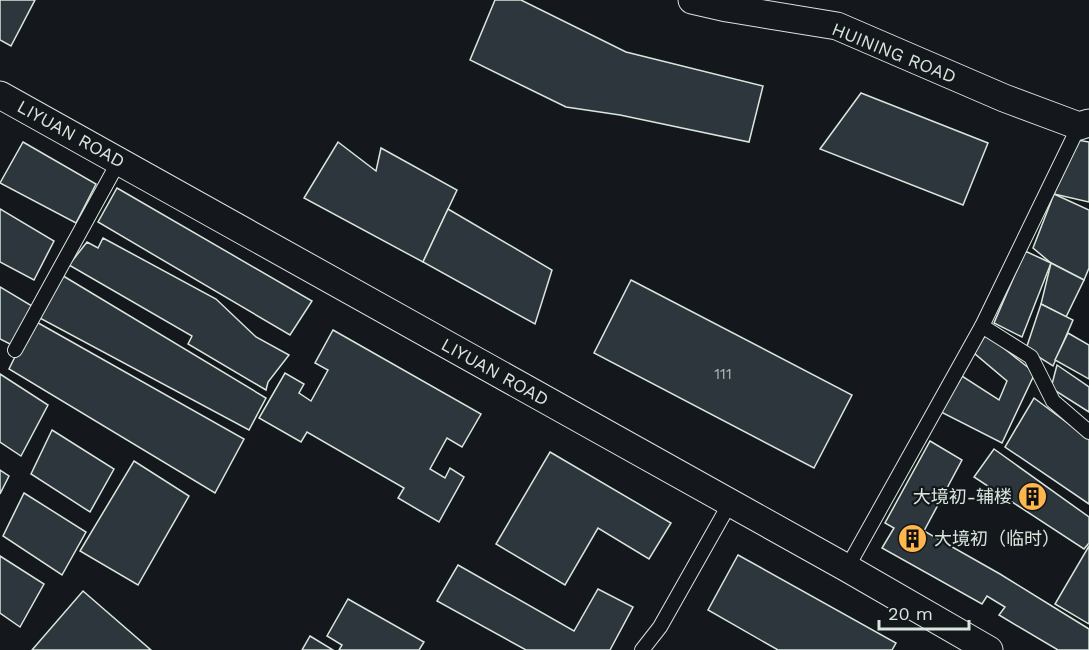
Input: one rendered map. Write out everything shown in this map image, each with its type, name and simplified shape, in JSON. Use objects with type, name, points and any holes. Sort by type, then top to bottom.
[{"type":"street","name":"HUINING ROAD","points":[[692,0],[837,26],[1004,98],[1084,125]]},
{"type":"street","name":"LIYUAN ROAD","points":[[0,95],[847,568],[989,650]]},
{"type":"lane","points":[[847,568],[982,326],[1084,125]]},
{"type":"lane","points":[[15,350],[119,161]]},
{"type":"lane","points":[[982,326],[1031,357],[1053,401],[1089,432]]},
{"type":"lane","points":[[642,650],[660,627],[730,503]]},
{"type":"building","points":[[0,0],[35,0],[11,46],[0,40]]},
{"type":"building","points":[[495,0],[521,0],[626,52],[763,86],[749,142],[620,115],[566,107],[470,60]]},
{"type":"building","points":[[861,93],[988,143],[963,205],[820,149]]},
{"type":"building","points":[[1077,140],[1089,142],[1089,202],[1054,194]]},
{"type":"building","points":[[23,142],[96,184],[76,223],[0,183]]},
{"type":"building","points":[[338,142],[376,171],[381,148],[457,190],[423,262],[304,198]]},
{"type":"building","points":[[117,188],[312,301],[290,335],[98,222]]},
{"type":"building","points":[[1054,194],[1089,210],[1089,268],[1084,280],[1051,263],[1033,248]]},
{"type":"building","points":[[0,209],[54,241],[34,280],[0,262]]},
{"type":"building","points":[[448,209],[552,270],[535,324],[423,262]]},
{"type":"building","points":[[103,238],[216,299],[256,337],[289,355],[268,382],[266,390],[188,344],[192,336],[69,265],[87,242],[98,248]]},
{"type":"building","points":[[1025,251],[1051,263],[1022,337],[994,323]]},
{"type":"building","points":[[1051,263],[1084,280],[1066,317],[1041,304]]},
{"type":"building","points":[[60,274],[266,398],[249,430],[36,316]]},
{"type":"building","points":[[631,280],[852,395],[814,468],[594,353]]},
{"type":"building","points":[[0,287],[32,306],[12,345],[0,339]]},
{"type":"building","points":[[1041,304],[1073,320],[1053,366],[1026,349]]},
{"type":"building","points":[[33,320],[244,439],[215,493],[9,369]]},
{"type":"building","points":[[333,330],[481,414],[462,447],[447,438],[430,469],[445,478],[450,468],[464,477],[439,522],[398,498],[404,488],[307,432],[301,442],[259,418],[285,373],[304,384],[299,393],[311,401],[328,370],[315,363]]},
{"type":"building","points":[[1068,333],[1089,345],[1089,379],[1055,360]]},
{"type":"building","points":[[986,334],[1035,373],[1002,443],[941,412],[962,376],[999,400],[1007,381],[974,353]]},
{"type":"building","points":[[1057,365],[1089,387],[1089,412],[1051,388]]},
{"type":"building","points":[[0,374],[48,405],[21,456],[0,442]]},
{"type":"building","points":[[1034,398],[1089,439],[1089,504],[1005,447]]},
{"type":"building","points":[[52,430],[114,469],[90,512],[31,474]]},
{"type":"building","name":"大境初（临时）","points":[[930,441],[962,460],[924,531],[1000,574],[1089,629],[1089,650],[1058,650],[999,615],[1005,607],[987,596],[982,604],[882,548],[894,528],[885,523]]},
{"type":"building","name":"大境初-辅楼","points":[[994,449],[1089,517],[1089,543],[1084,549],[974,477]]},
{"type":"building","points":[[550,452],[671,523],[649,559],[598,528],[565,585],[496,544]]},
{"type":"building","points":[[134,461],[189,496],[138,585],[80,551]]},
{"type":"building","points":[[0,470],[9,476],[0,494]]},
{"type":"building","points":[[24,493],[86,532],[62,575],[3,536]]},
{"type":"building","points":[[1089,546],[1089,624],[1055,604]]},
{"type":"building","points":[[738,555],[896,643],[892,650],[778,650],[708,610]]},
{"type":"building","points":[[0,556],[44,584],[20,627],[0,613]]},
{"type":"building","points":[[458,565],[574,631],[598,589],[633,607],[610,650],[526,650],[437,601]]},
{"type":"building","points":[[83,591],[151,650],[32,650]]},
{"type":"building","points":[[348,599],[424,642],[419,650],[339,650],[342,645],[327,636]]},
{"type":"building","points":[[310,636],[333,650],[302,650]]},
{"type":"place","name":"大境初-辅楼","points":[[1033,497]]},
{"type":"place","name":"大境初（临时）","points":[[913,539]]}]
